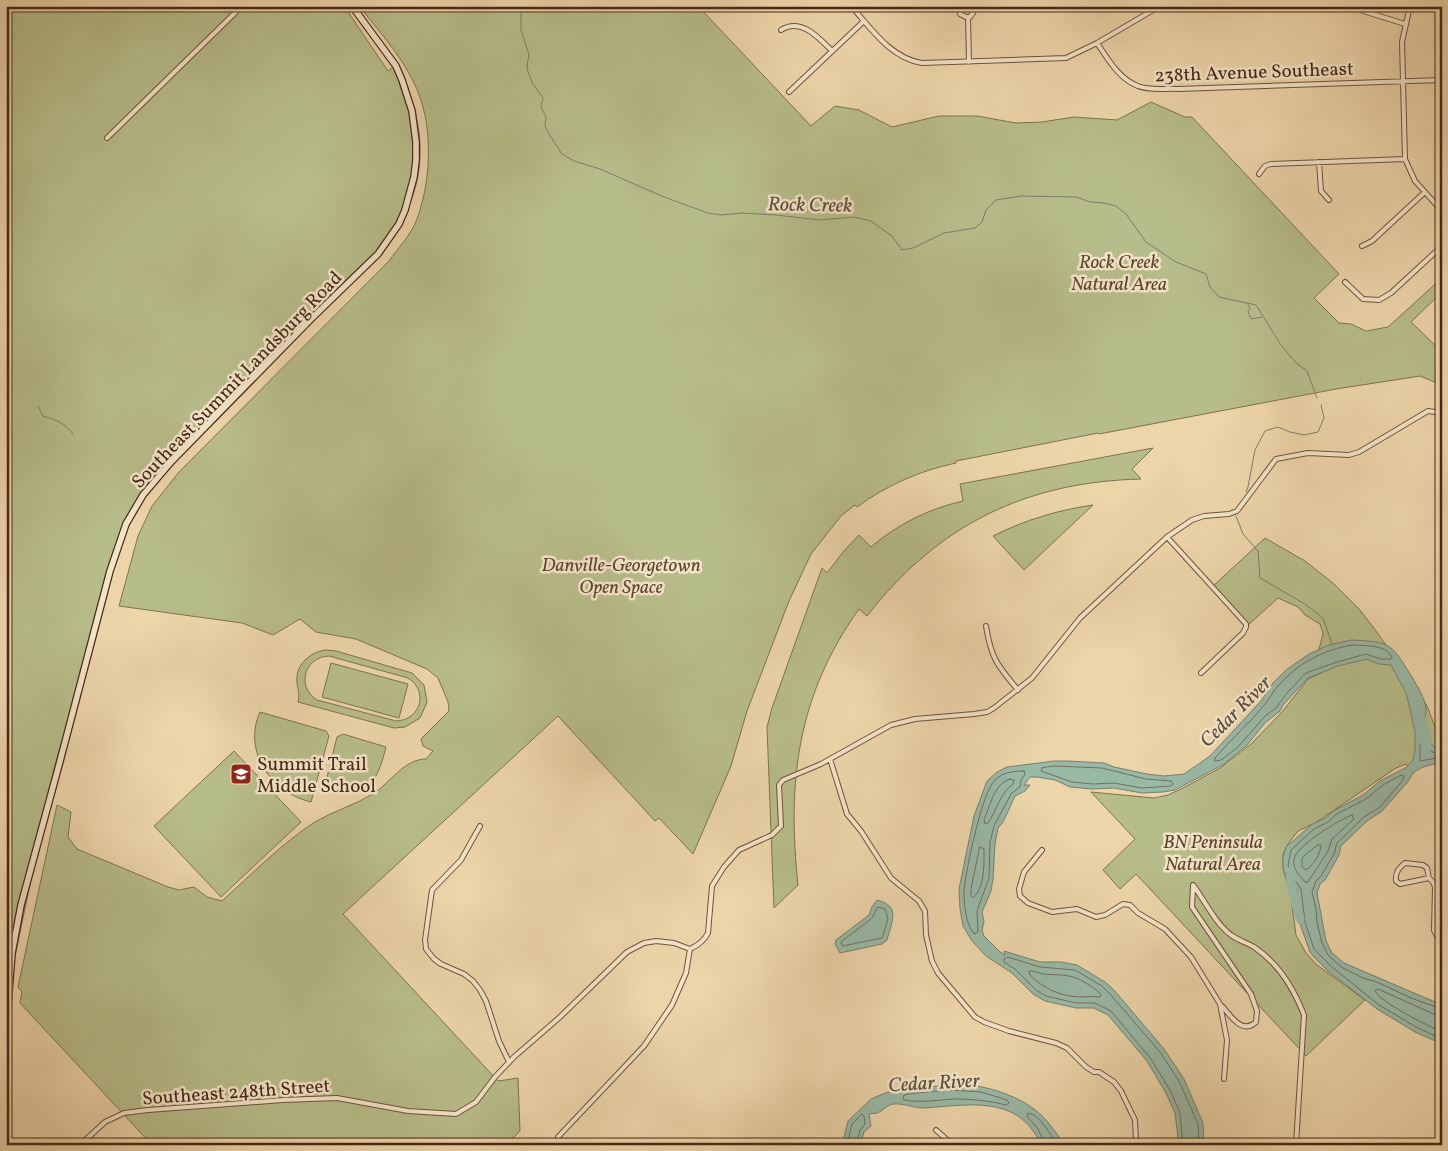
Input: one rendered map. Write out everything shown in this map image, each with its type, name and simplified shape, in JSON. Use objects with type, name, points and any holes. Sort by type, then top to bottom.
[{"type":"street","points":[[107,138],[242,6]]},
{"type":"street","name":"Southeast Summit Landsburg Road","points":[[6,1030],[12,954],[21,906],[110,571],[126,524],[142,496],[171,462],[310,320],[378,254],[399,224],[405,210],[414,177],[416,160],[412,111],[396,66],[352,6]]},
{"type":"street","points":[[851,6],[889,48],[899,56],[922,63],[1066,58],[1097,43],[1152,8],[1160,6]]},
{"type":"street","points":[[961,6],[960,14],[968,17]]},
{"type":"street","points":[[968,17],[973,13],[972,6]]},
{"type":"street","points":[[1410,6],[1402,42],[1405,159],[1411,175],[1424,192],[1442,210]]},
{"type":"street","points":[[1357,9],[1405,24]]},
{"type":"street","points":[[968,17],[969,62]]},
{"type":"street","points":[[790,92],[864,20]]},
{"type":"street","points":[[781,30],[788,26],[800,26],[816,36],[832,51]]},
{"type":"street","name":"238th Avenue Southeast","points":[[1097,43],[1118,72],[1133,84],[1144,88],[1442,80]]},
{"type":"street","points":[[1440,145],[1442,161]]},
{"type":"street","points":[[1259,174],[1265,166],[1271,164],[1405,159]]},
{"type":"street","points":[[1319,162],[1322,191],[1329,200]]},
{"type":"street","points":[[1362,246],[1372,241],[1424,192]]},
{"type":"street","points":[[1345,282],[1363,299],[1379,300],[1391,293],[1442,246]]},
{"type":"street","points":[[561,1145],[558,1137],[644,1046],[672,1006],[686,973],[690,949],[699,945],[708,933],[712,886],[730,858],[739,850],[772,835],[781,826],[779,784],[783,780],[830,759],[890,725],[915,719],[987,712],[994,708],[1032,678],[1080,618],[1167,536],[1192,520],[1204,516],[1229,514],[1237,511],[1276,459],[1308,453],[1349,455],[1359,452],[1428,410],[1436,410],[1442,413]]},
{"type":"street","points":[[1167,536],[1244,622],[1246,627],[1243,633],[1201,673]]},
{"type":"street","points":[[986,626],[992,655],[1018,690]]},
{"type":"street","points":[[830,759],[847,814],[891,878],[919,901],[925,911],[926,936],[932,961],[938,973],[975,1017],[1009,1031],[1056,1043],[1067,1048],[1086,1067],[1094,1072],[1100,1072],[1114,1082],[1121,1091],[1135,1120],[1138,1145]]},
{"type":"street","points":[[480,826],[461,860],[432,890],[425,940],[426,949],[434,959],[464,974],[480,990],[509,1062]]},
{"type":"street","points":[[1042,850],[1024,872],[1019,889],[1020,896],[1024,900],[1052,912],[1077,908],[1096,917],[1105,915],[1123,904],[1130,906],[1165,929],[1191,957],[1220,1004],[1239,1025],[1244,1027],[1252,1026],[1256,1022],[1257,1011],[1251,994],[1192,907],[1193,886],[1219,923],[1230,934],[1255,948],[1268,958],[1282,974],[1297,997],[1304,1015],[1296,1145]]},
{"type":"street","points":[[1429,878],[1400,884],[1396,881],[1395,876],[1405,863],[1423,865],[1427,868],[1429,878],[1435,888],[1434,930],[1437,936],[1442,939]]},
{"type":"street","name":"Southeast 248th Street","points":[[80,1145],[104,1122],[124,1113],[284,1100],[337,1098],[408,1111],[456,1114],[476,1102],[509,1062],[560,1017],[627,952],[644,943],[656,941],[674,943],[690,949]]},
{"type":"street","points":[[1220,1004],[1227,1040],[1224,1079]]},
{"type":"street","points":[[936,1130],[953,1145]]},
{"type":"green space","points":[[6,6],[344,6],[388,71],[395,65],[404,81],[416,115],[420,150],[416,186],[410,203],[391,237],[162,474],[136,508],[117,549],[54,769],[8,990],[6,988]]},
{"type":"green space","points":[[359,6],[698,6],[811,126],[835,106],[859,110],[892,127],[939,116],[977,116],[1016,123],[1042,122],[1074,117],[1117,120],[1151,102],[1185,117],[1192,117],[1339,274],[1314,298],[1339,323],[1351,324],[1366,331],[1388,327],[1442,278],[1442,292],[1411,322],[1442,352],[1442,385],[1420,376],[1336,389],[956,461],[956,463],[929,470],[904,480],[880,492],[857,507],[855,505],[841,516],[811,554],[789,601],[747,711],[731,766],[693,854],[659,818],[655,821],[558,716],[343,914],[498,1081],[518,1078],[520,1131],[506,1145],[152,1145],[20,1003],[22,992],[18,987],[57,805],[71,812],[68,837],[77,849],[168,887],[179,890],[194,887],[207,897],[222,901],[302,831],[322,818],[373,794],[404,767],[418,760],[426,759],[433,751],[423,746],[421,739],[449,711],[448,702],[438,678],[427,669],[356,639],[316,632],[300,619],[273,635],[242,623],[119,606],[138,536],[152,506],[179,472],[389,261],[408,236],[417,219],[426,186],[428,168],[425,114],[420,97],[402,61]]},
{"type":"green space","points":[[1153,448],[1132,469],[1141,479],[1099,482],[1059,489],[1022,500],[987,514],[954,533],[923,557],[894,584],[867,616],[859,609],[838,642],[822,674],[810,707],[801,741],[796,775],[794,810],[798,885],[774,908],[767,727],[822,568],[827,573],[859,535],[871,547],[892,531],[914,518],[938,508],[963,501],[960,484]]},
{"type":"green space","points":[[1093,505],[1024,570],[993,536],[1042,516]]},
{"type":"green space","name":"BN Peninsula Natural Area","points":[[1265,538],[1305,561],[1334,584],[1360,610],[1413,683],[1427,706],[1438,735],[1442,739],[1442,759],[1412,770],[1406,764],[1396,768],[1315,823],[1298,831],[1283,854],[1283,869],[1290,891],[1296,935],[1306,953],[1317,965],[1365,1000],[1306,1056],[1136,874],[1120,889],[1103,870],[1135,839],[1091,792],[1154,798],[1168,795],[1185,787],[1220,768],[1251,744],[1282,712],[1308,679],[1321,673],[1319,649],[1323,634],[1320,624],[1305,615],[1298,607],[1278,598],[1247,626],[1211,588]]},
{"type":"green space","points":[[325,650],[336,651],[412,673],[424,685],[427,702],[420,718],[405,727],[394,728],[298,702],[297,677],[300,666],[308,657]],"holes":[[[329,656],[408,678],[415,684],[418,690],[419,704],[411,716],[396,721],[317,700],[306,688],[305,681],[309,667],[314,661]]]},
{"type":"green space","points":[[331,663],[408,684],[399,718],[322,697]]},
{"type":"green space","points":[[260,712],[326,731],[329,736],[311,802],[284,790],[264,769],[258,756],[255,742],[255,727]]},
{"type":"green space","points":[[343,734],[386,747],[378,772],[368,785],[352,787],[326,781],[337,737]]},
{"type":"green space","points":[[234,751],[301,822],[221,897],[154,826]]},
{"type":"water","points":[[1351,640],[1383,644],[1395,651],[1422,696],[1426,709],[1425,735],[1433,746],[1442,750],[1442,762],[1423,767],[1414,772],[1407,783],[1382,811],[1367,821],[1341,846],[1339,855],[1325,880],[1320,884],[1317,893],[1326,941],[1332,953],[1344,963],[1442,1005],[1442,1044],[1415,1032],[1377,1009],[1328,971],[1314,957],[1310,952],[1300,924],[1297,890],[1284,872],[1283,866],[1286,847],[1311,825],[1363,795],[1380,781],[1407,767],[1413,760],[1415,732],[1409,705],[1406,693],[1391,665],[1379,664],[1367,659],[1338,666],[1308,678],[1283,705],[1280,711],[1265,723],[1247,745],[1224,764],[1175,790],[1142,793],[1114,788],[1092,789],[1070,787],[1055,780],[1030,777],[1024,785],[1030,785],[1025,791],[1015,796],[1003,822],[998,828],[991,891],[982,912],[984,936],[1005,955],[1004,951],[1040,962],[1061,962],[1077,965],[1105,982],[1114,990],[1164,1049],[1184,1079],[1203,1123],[1204,1145],[1179,1145],[1175,1113],[1167,1095],[1147,1061],[1108,1015],[1094,1008],[1076,1008],[1045,1001],[1033,994],[1012,973],[986,956],[972,941],[963,926],[959,889],[974,816],[987,781],[997,772],[1007,767],[1069,761],[1104,763],[1114,767],[1164,776],[1184,774],[1210,756],[1261,701],[1273,683],[1286,670],[1309,654],[1329,645]]},
{"type":"water","points":[[877,900],[890,906],[892,911],[893,916],[887,940],[882,944],[840,953],[835,944],[836,940],[869,915]]},
{"type":"water","points":[[947,1085],[982,1087],[998,1091],[1021,1101],[1045,1119],[1066,1145],[1041,1145],[1031,1129],[1020,1117],[1006,1110],[991,1106],[958,1105],[924,1108],[897,1104],[891,1105],[877,1113],[869,1114],[871,1126],[864,1132],[860,1145],[842,1145],[848,1121],[871,1099],[888,1092]]},
{"type":"waterway","name":"Rock Creek","points":[[521,6],[521,30],[529,55],[528,72],[533,84],[543,98],[541,107],[546,117],[545,125],[547,131],[562,154],[574,161],[600,169],[664,197],[708,213],[721,215],[742,213],[776,215],[820,220],[854,217],[871,221],[892,236],[902,250],[913,248],[944,233],[975,228],[982,222],[986,210],[996,200],[1021,196],[1076,197],[1090,202],[1116,206],[1126,214],[1146,242],[1176,262],[1206,274],[1210,287],[1219,297],[1256,305],[1281,345],[1296,363],[1307,371],[1317,398]]},
{"type":"waterway","name":"Rock Creek","points":[[1247,303],[1250,308],[1248,312],[1251,319],[1262,317]]},
{"type":"waterway","name":"Rock Creek","points":[[1246,492],[1255,450],[1265,431],[1278,427],[1304,435],[1318,432],[1324,418],[1321,405]]},
{"type":"waterway","points":[[38,406],[43,416],[60,422],[73,434]]},
{"type":"waterway","name":"Rock Creek","points":[[1236,516],[1243,534],[1258,551],[1260,578],[1305,604],[1323,618],[1332,644]]},
{"type":"waterway","name":"Cedar River","points":[[1420,717],[1427,736],[1426,750]]},
{"type":"waterway","name":"Cedar River","points":[[1291,871],[1291,886],[1300,919]]},
{"type":"place","name":"Summit Trail Middle School","points":[[241,774]]},
{"type":"park label","name":"Rock Creek Natural Area","points":[[1119,272]]},
{"type":"park label","name":"Danville-Georgetown Open Space","points":[[621,575]]}]
